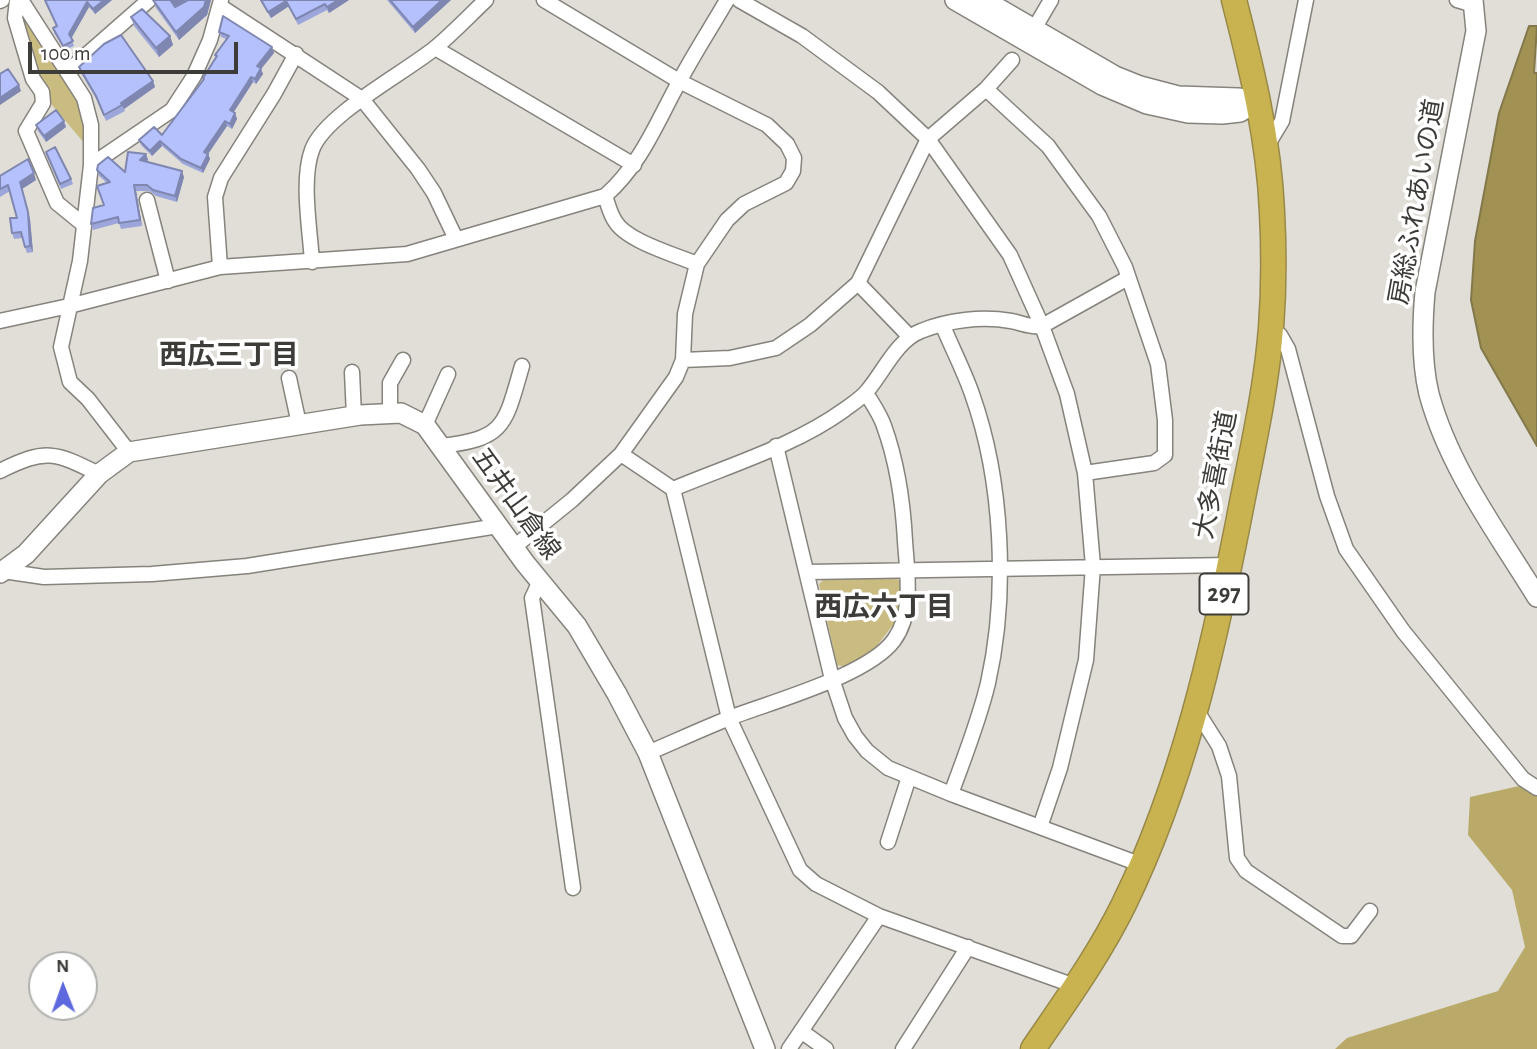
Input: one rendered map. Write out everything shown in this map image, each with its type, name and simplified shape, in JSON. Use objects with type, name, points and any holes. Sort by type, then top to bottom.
[{"type":"highway","name":"大多喜街道","points":[[1034,1049],[1114,922],[1142,865],[1171,792],[1220,613],[1230,565],[1262,393],[1271,328],[1272,210],[1258,101],[1234,0]]},
{"type":"street","points":[[19,0],[84,99],[92,125],[91,165],[80,261],[61,346],[70,382],[95,408],[129,452]]},
{"type":"street","points":[[19,0],[15,18],[33,79],[42,92],[43,103],[26,131],[57,204],[84,225]]},
{"type":"street","points":[[312,262],[308,197],[312,150],[318,137],[362,99],[435,48],[486,0]]},
{"type":"street","points":[[514,547],[572,500],[621,454],[676,377],[683,360],[685,314],[697,264],[727,220],[744,204],[786,183],[793,171],[794,158],[787,144],[767,125],[679,81],[544,0]]},
{"type":"street","points":[[0,321],[220,267],[407,254],[605,195],[624,179],[634,165],[727,0]]},
{"type":"street","points":[[739,0],[802,36],[867,84],[928,139],[1010,255],[1042,326],[1067,394],[1085,473],[1093,566],[1086,660],[1060,768],[1040,827]]},
{"type":"street","points":[[955,0],[1102,85],[1138,101],[1188,113],[1222,114],[1240,112],[1258,101]]},
{"type":"street","points":[[984,0],[1115,76],[1153,91],[1191,98],[1238,98],[1258,101]]},
{"type":"street","points":[[1034,29],[1051,0]]},
{"type":"street","points":[[1266,147],[1282,121],[1306,0]]},
{"type":"street","points":[[67,72],[145,1]]},
{"type":"street","name":"房総ふれあいの道","points":[[1468,2],[1476,31],[1425,292],[1423,358],[1429,392],[1454,461],[1537,597]]},
{"type":"street","points":[[91,165],[172,110],[194,76],[221,3],[362,99],[418,169],[434,193],[456,239]]},
{"type":"street","points":[[435,48],[634,165]]},
{"type":"street","points":[[220,267],[215,197],[221,178],[296,54]]},
{"type":"street","points":[[683,360],[730,358],[776,348],[810,325],[858,283],[928,139],[986,89],[1012,60]]},
{"type":"street","points":[[986,89],[1048,146],[1099,216],[1128,278],[1158,364],[1165,420],[1165,455],[1154,463],[1085,473]]},
{"type":"street","points":[[605,195],[615,223],[628,233],[645,243],[697,264]]},
{"type":"street","points":[[148,200],[168,281]]},
{"type":"street","points":[[673,489],[814,429],[842,412],[866,393],[909,337],[963,321],[988,318],[1012,321],[1034,328],[1042,326],[1128,278]]},
{"type":"street","points":[[858,283],[909,337]]},
{"type":"street","points":[[943,326],[972,395],[990,458],[1001,568],[997,628],[988,683],[951,794]]},
{"type":"street","points":[[1271,328],[1280,335],[1288,349],[1327,496],[1346,549],[1403,631],[1523,779],[1537,788]]},
{"type":"street","points":[[390,413],[390,383],[403,360]]},
{"type":"street","points":[[440,446],[468,443],[489,435],[505,419],[522,366]]},
{"type":"street","points":[[352,372],[354,416]]},
{"type":"street","points":[[2,572],[26,554],[99,474],[129,452],[354,416],[401,413],[425,425],[448,374]]},
{"type":"street","points":[[289,379],[299,425]]},
{"type":"street","points":[[648,753],[729,718],[832,679],[872,660],[895,639],[903,621],[906,604],[904,522],[897,474],[884,424],[866,393]]},
{"type":"street","name":"五井山倉線","points":[[425,425],[498,526],[577,626],[617,694],[648,753],[765,1049]]},
{"type":"street","points":[[776,446],[832,679],[845,718],[867,751],[888,768],[909,777],[1142,865]]},
{"type":"street","points":[[621,454],[673,489],[729,718],[800,870],[816,884],[879,916],[1075,986]]},
{"type":"street","points":[[0,471],[20,461],[40,456],[63,456],[99,474]]},
{"type":"street","points":[[2,572],[44,577],[152,574],[247,566],[498,526]]},
{"type":"street","points":[[808,572],[1230,565]]},
{"type":"street","points":[[540,581],[532,598],[573,888]]},
{"type":"street","points":[[1195,709],[1219,746],[1229,776],[1237,858],[1246,871],[1342,936],[1351,936],[1370,911]]},
{"type":"street","points":[[888,842],[909,777]]},
{"type":"street","points":[[789,1049],[879,916]]},
{"type":"street","points":[[903,1049],[968,947]]},
{"type":"street","points":[[801,1031],[826,1049]]},
{"type":"shaded area","points":[[24,16],[73,94],[80,110],[85,144],[52,105],[28,55],[21,17]]},
{"type":"shaded area","points":[[1529,26],[1537,26],[1534,73],[1537,73],[1537,446],[1481,348],[1471,300],[1475,241],[1499,113]]},
{"type":"shaded area","points":[[892,576],[900,581],[902,599],[893,625],[872,652],[847,667],[837,665],[819,584],[823,580]]},
{"type":"shaded area","points":[[1537,782],[1537,1049],[1335,1049],[1347,1038],[1498,991],[1525,947],[1512,890],[1468,835],[1470,797]]},
{"type":"building","points":[[45,0],[104,0],[93,9],[87,2],[69,34],[73,41],[63,46],[53,28],[57,26]]},
{"type":"building","points":[[153,0],[173,0],[171,1],[175,7],[188,0],[206,0],[204,7],[176,32]]},
{"type":"building","points":[[261,0],[338,0],[296,19],[286,1],[268,12]]},
{"type":"building","points":[[390,0],[442,0],[413,27]]},
{"type":"building","points":[[142,9],[170,36],[156,48],[131,17]]},
{"type":"building","points":[[223,16],[272,47],[257,66],[261,68],[255,79],[251,77],[230,110],[235,113],[230,124],[225,121],[204,152],[208,154],[201,168],[181,159],[160,141],[150,151],[139,140],[154,127],[162,135],[204,79],[217,56],[215,55],[229,36],[219,32]]},
{"type":"building","points":[[121,35],[153,81],[104,115],[79,67],[104,44]]},
{"type":"building","points":[[8,69],[19,85],[0,98],[0,74]]},
{"type":"building","points":[[56,110],[64,121],[44,136],[36,125]]},
{"type":"building","points":[[55,147],[71,179],[60,184],[46,152]]},
{"type":"building","points":[[128,152],[146,154],[140,160],[182,171],[175,196],[153,190],[147,185],[134,185],[140,220],[119,223],[118,217],[91,224],[93,208],[104,205],[97,186],[110,182],[97,170],[98,165],[108,157],[125,172]]},
{"type":"building","points":[[28,159],[34,173],[20,182],[28,212],[30,246],[25,247],[21,232],[12,233],[10,218],[17,218],[8,185],[0,189],[0,176]]},
{"type":"district","name":"西広三丁目","points":[[229,356]]},
{"type":"district","name":"西広六丁目","points":[[884,608]]}]
